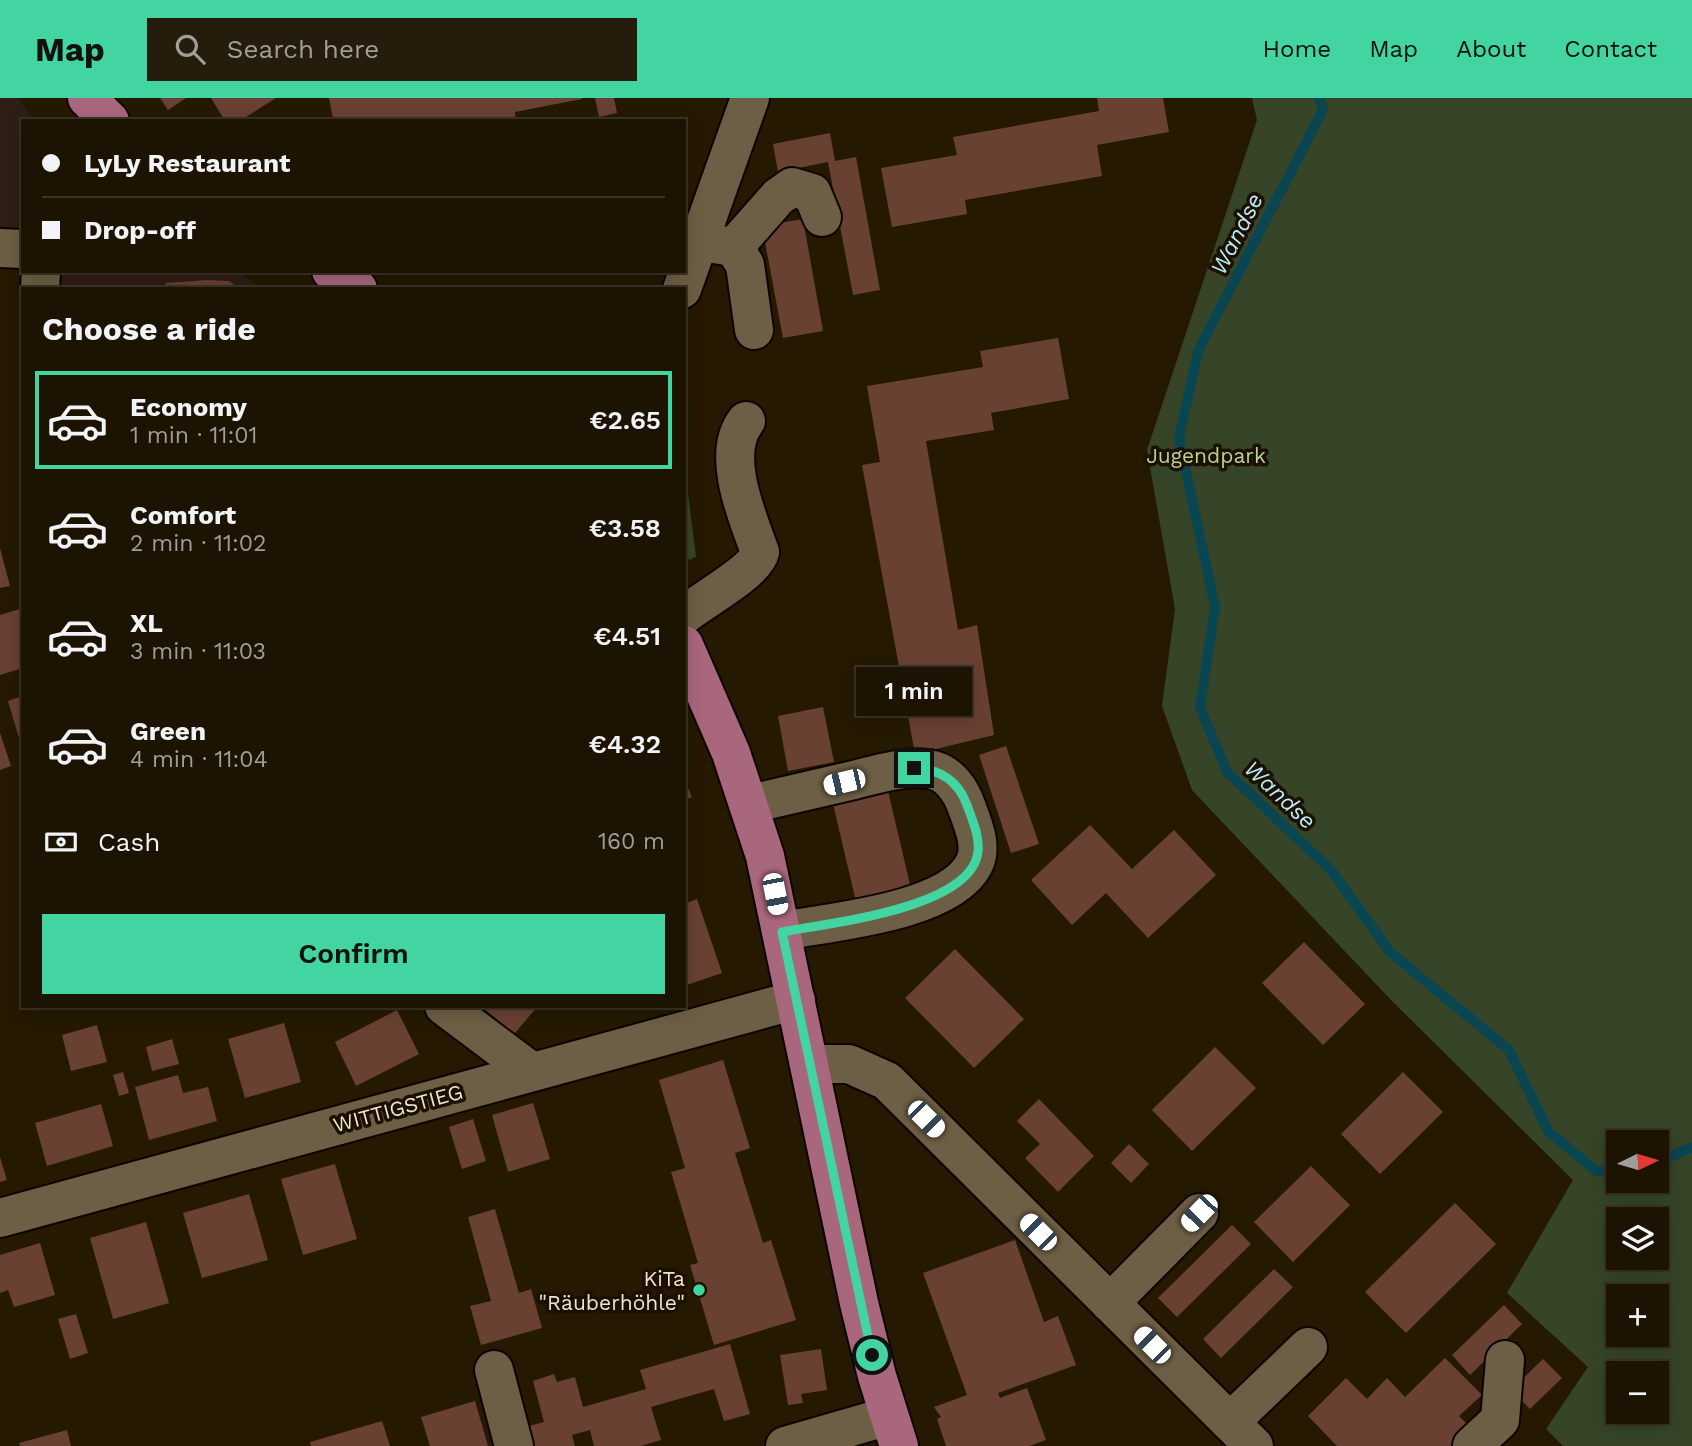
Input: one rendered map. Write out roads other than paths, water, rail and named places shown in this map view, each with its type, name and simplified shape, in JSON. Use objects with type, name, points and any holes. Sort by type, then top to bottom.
[{"type":"main road","points":[[87,98],[108,119]]},
{"type":"main road","points":[[334,273],[355,287]]},
{"type":"main road","points":[[686,650],[750,804],[782,932],[859,1303],[894,1431]]},
{"type":"street","points":[[683,287],[703,247],[750,98]]},
{"type":"street","points":[[703,247],[792,187],[812,193],[822,217]]},
{"type":"street","points":[[703,247],[745,265],[754,330]]},
{"type":"street","points":[[0,248],[21,249]]},
{"type":"street","points":[[686,614],[720,588],[746,573],[758,561],[760,552],[738,487],[738,431],[746,421]]},
{"type":"street","points":[[750,804],[895,770],[931,769],[947,777],[962,792],[977,837],[978,852],[974,865],[959,883],[944,894],[919,903],[782,932]]},
{"type":"street","name":"WITTIGSTIEG","points":[[0,1218],[796,1000]]},
{"type":"street","points":[[447,1008],[532,1072]]},
{"type":"street","points":[[810,1065],[849,1064],[887,1081],[1242,1434],[1308,1347]]},
{"type":"street","points":[[1110,1303],[1199,1213]]},
{"type":"street","points":[[1472,1446],[1500,1420],[1505,1360]]},
{"type":"street","points":[[495,1370],[514,1446]]},
{"type":"street","points":[[785,1446],[894,1431]]},
{"type":"waterway","name":"Wandse","points":[[1319,98],[1323,110],[1198,351],[1179,438],[1215,607],[1200,707],[1227,772],[1331,870],[1390,952],[1509,1050],[1548,1131],[1596,1171],[1606,1171]]},
{"type":"waterway","name":"Wandse","points":[[1670,1157],[1692,1147]]},
{"type":"place","name":"KiTa \"Räuberhöhle\"","points":[[699,1290]]},
{"type":"park label","name":"Jugendpark","points":[[1206,455]]}]
